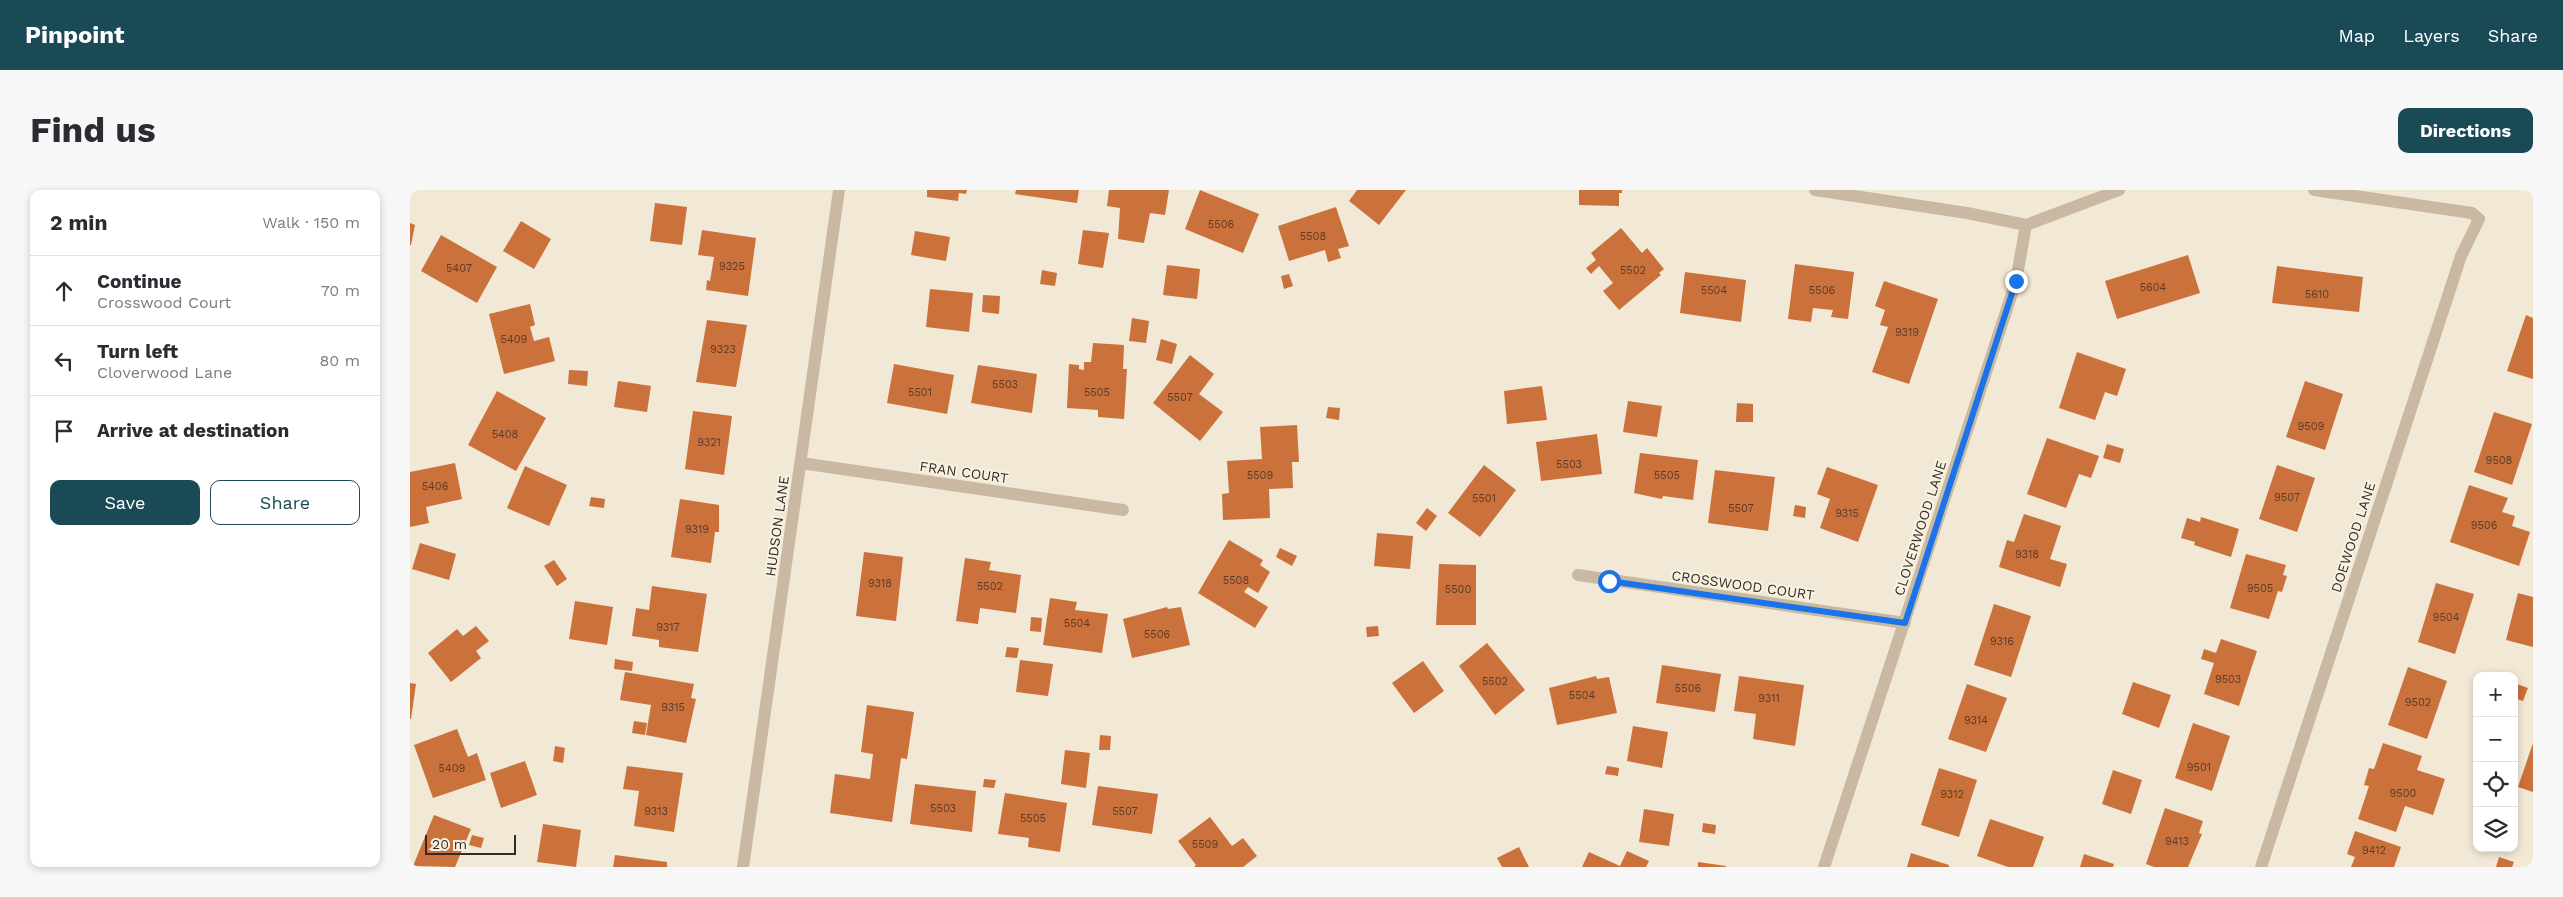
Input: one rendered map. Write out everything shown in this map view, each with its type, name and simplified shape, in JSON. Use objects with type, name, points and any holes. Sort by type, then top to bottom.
[{"type":"street","name":"HUDSON LANE","points":[[743,867],[839,190]]},
{"type":"street","points":[[1815,190],[1967,213],[2026,225],[2119,190]]},
{"type":"street","name":"DOEWOOD LANE","points":[[2261,867],[2461,256],[2479,219],[2472,213],[2314,190]]},
{"type":"street","name":"CLOVERWOOD LANE","points":[[1824,867],[2016,281],[2026,225]]},
{"type":"street","name":"FRAN COURT","points":[[801,463],[1123,510]]},
{"type":"street","name":"CROSSWOOD COURT","points":[[1578,575],[1905,623]]},
{"type":"building","points":[[927,190],[967,190],[966,194],[959,193],[958,201],[927,197]]},
{"type":"building","points":[[1016,190],[1079,190],[1077,203],[1015,194]]},
{"type":"building","points":[[1109,190],[1169,190],[1165,215],[1150,213],[1144,243],[1118,239],[1120,208],[1107,206]]},
{"type":"building","points":[[1200,190],[1259,214],[1243,253],[1185,229]]},
{"type":"building","points":[[1357,190],[1406,190],[1379,225],[1349,201]]},
{"type":"building","points":[[1579,190],[1622,190],[1622,193],[1619,193],[1619,206],[1579,205]]},
{"type":"building","points":[[655,203],[687,207],[682,245],[650,241]]},
{"type":"building","points":[[1336,207],[1349,246],[1338,249],[1341,258],[1328,262],[1325,250],[1289,261],[1278,226]]},
{"type":"building","points":[[521,221],[551,239],[534,269],[503,251]]},
{"type":"building","points":[[410,223],[415,225],[411,245],[410,245]]},
{"type":"building","points":[[1621,228],[1642,253],[1647,248],[1664,269],[1659,273],[1661,275],[1619,310],[1603,291],[1613,283],[1599,266],[1591,274],[1586,268],[1596,260],[1591,253]]},
{"type":"building","points":[[702,230],[756,238],[748,296],[706,290],[707,280],[710,281],[714,257],[698,255]]},
{"type":"building","points":[[1083,230],[1109,233],[1103,268],[1078,264]]},
{"type":"building","points":[[915,231],[950,237],[946,261],[911,255]]},
{"type":"building","points":[[441,235],[497,267],[477,303],[421,271]]},
{"type":"building","points":[[2188,255],[2200,293],[2117,319],[2105,281]]},
{"type":"building","points":[[1795,264],[1854,272],[1848,319],[1831,317],[1833,310],[1813,308],[1811,322],[1788,319]]},
{"type":"building","points":[[1167,265],[1200,269],[1197,299],[1163,295]]},
{"type":"building","points":[[2277,266],[2363,277],[2359,312],[2272,303]]},
{"type":"building","points":[[1042,270],[1057,273],[1055,286],[1040,284]]},
{"type":"building","points":[[1685,272],[1746,280],[1741,322],[1680,313]]},
{"type":"building","points":[[1289,274],[1293,286],[1284,289],[1281,276]]},
{"type":"building","points":[[1884,281],[1938,299],[1909,384],[1872,372],[1888,327],[1880,325],[1885,310],[1875,306]]},
{"type":"building","points":[[930,289],[973,293],[969,332],[926,327]]},
{"type":"building","points":[[983,295],[1000,296],[999,314],[982,312]]},
{"type":"building","points":[[530,304],[535,325],[530,327],[534,341],[549,337],[555,361],[504,374],[489,314]]},
{"type":"building","points":[[2526,315],[2533,318],[2533,379],[2507,371]]},
{"type":"building","points":[[1132,318],[1149,321],[1146,343],[1129,341]]},
{"type":"building","points":[[707,320],[747,325],[736,387],[696,382]]},
{"type":"building","points":[[1161,339],[1177,344],[1172,364],[1156,360]]},
{"type":"building","points":[[1093,343],[1124,345],[1123,369],[1127,369],[1124,419],[1098,417],[1098,410],[1067,408],[1069,364],[1079,365],[1079,369],[1084,370],[1084,362],[1091,362]]},
{"type":"building","points":[[2077,352],[2126,369],[2117,396],[2105,392],[2095,420],[2059,408]]},
{"type":"building","points":[[1190,355],[1214,374],[1199,394],[1223,412],[1200,441],[1153,403]]},
{"type":"building","points":[[894,364],[954,375],[947,414],[887,403]]},
{"type":"building","points":[[978,365],[1037,374],[1032,413],[971,403]]},
{"type":"building","points":[[569,370],[588,371],[587,386],[568,384]]},
{"type":"building","points":[[618,381],[651,386],[647,412],[614,407]]},
{"type":"building","points":[[2305,381],[2343,394],[2325,450],[2286,437]]},
{"type":"building","points":[[1542,386],[1547,420],[1507,424],[1504,391]]},
{"type":"building","points":[[497,391],[546,418],[516,471],[468,445]]},
{"type":"building","points":[[1628,401],[1662,406],[1657,437],[1623,432]]},
{"type":"building","points":[[1737,403],[1753,404],[1753,422],[1736,422]]},
{"type":"building","points":[[1328,407],[1340,408],[1339,420],[1326,418]]},
{"type":"building","points":[[693,411],[732,416],[724,475],[685,469]]},
{"type":"building","points":[[2494,412],[2532,424],[2512,485],[2474,472]]},
{"type":"building","points":[[1297,425],[1299,462],[1292,462],[1293,488],[1269,489],[1270,518],[1223,520],[1222,494],[1229,493],[1227,461],[1262,459],[1260,427]]},
{"type":"building","points":[[1597,434],[1602,474],[1541,481],[1536,442]]},
{"type":"building","points":[[2047,438],[2099,456],[2091,478],[2079,474],[2066,508],[2027,494]]},
{"type":"building","points":[[2107,444],[2124,449],[2120,463],[2103,458]]},
{"type":"building","points":[[1640,453],[1698,460],[1693,500],[1663,496],[1662,499],[1634,493]]},
{"type":"building","points":[[455,463],[462,499],[426,507],[429,523],[410,527],[410,472]]},
{"type":"building","points":[[1484,465],[1516,490],[1480,537],[1448,513]]},
{"type":"building","points":[[2277,465],[2315,478],[2297,532],[2259,519]]},
{"type":"building","points":[[525,466],[567,485],[549,526],[507,508]]},
{"type":"building","points":[[1827,467],[1878,485],[1858,542],[1820,528],[1830,499],[1817,494]]},
{"type":"building","points":[[1715,470],[1775,477],[1768,531],[1708,523]]},
{"type":"building","points":[[2469,485],[2508,498],[2502,512],[2515,516],[2512,526],[2530,532],[2519,566],[2450,542]]},
{"type":"building","points":[[591,497],[605,499],[604,508],[589,506]]},
{"type":"building","points":[[680,499],[719,505],[719,532],[715,532],[711,563],[671,557]]},
{"type":"building","points":[[1795,505],[1806,507],[1805,518],[1793,516]]},
{"type":"building","points":[[1427,508],[1437,516],[1426,531],[1416,523]]},
{"type":"building","points":[[2024,514],[2061,526],[2050,559],[2067,564],[2060,587],[1999,567],[2007,540],[2014,542]]},
{"type":"building","points":[[2201,517],[2239,529],[2231,557],[2194,545],[2195,542],[2181,538],[2187,518],[2200,522]]},
{"type":"building","points":[[1377,533],[1413,536],[1410,569],[1374,566]]},
{"type":"building","points":[[1229,540],[1263,560],[1260,565],[1270,572],[1258,593],[1248,587],[1244,592],[1268,607],[1255,628],[1198,593]]},
{"type":"building","points":[[420,543],[456,554],[449,580],[412,569]]},
{"type":"building","points":[[1280,548],[1297,556],[1292,566],[1276,557]]},
{"type":"building","points":[[864,552],[903,557],[896,621],[856,616]]},
{"type":"building","points":[[2246,554],[2286,565],[2283,575],[2287,576],[2282,592],[2278,591],[2269,619],[2230,608]]},
{"type":"building","points":[[965,558],[991,562],[989,570],[1021,575],[1016,613],[980,608],[978,624],[956,621]]},
{"type":"building","points":[[554,560],[567,579],[557,586],[544,566]]},
{"type":"building","points":[[1439,564],[1476,565],[1476,625],[1436,625]]},
{"type":"building","points":[[2436,583],[2474,594],[2455,654],[2418,642]]},
{"type":"building","points":[[652,586],[707,594],[698,652],[659,647],[659,640],[632,636],[636,608],[649,610]]},
{"type":"building","points":[[2518,593],[2533,597],[2533,647],[2506,640]]},
{"type":"building","points":[[1050,598],[1077,602],[1075,610],[1108,614],[1102,653],[1043,645]]},
{"type":"building","points":[[575,601],[613,607],[607,645],[569,639]]},
{"type":"building","points":[[1994,604],[2031,616],[2011,677],[1974,665]]},
{"type":"building","points":[[1167,607],[1168,609],[1181,607],[1190,645],[1132,658],[1123,619]]},
{"type":"building","points":[[1031,617],[1042,618],[1041,632],[1030,631]]},
{"type":"building","points":[[476,626],[489,641],[476,651],[481,658],[451,682],[428,653],[457,629],[463,636]]},
{"type":"building","points":[[1378,626],[1379,636],[1367,637],[1366,627]]},
{"type":"building","points":[[2221,639],[2257,651],[2239,706],[2204,694],[2214,663],[2201,659],[2204,649],[2216,653]]},
{"type":"building","points":[[1487,643],[1525,690],[1495,715],[1459,666]]},
{"type":"building","points":[[1007,647],[1019,648],[1017,658],[1005,657]]},
{"type":"building","points":[[615,659],[633,662],[632,671],[614,669]]},
{"type":"building","points":[[1020,660],[1053,664],[1048,696],[1016,692]]},
{"type":"building","points":[[1423,661],[1444,691],[1414,713],[1392,683]]},
{"type":"building","points":[[1662,665],[1721,674],[1715,712],[1656,703]]},
{"type":"building","points":[[2408,667],[2447,681],[2427,739],[2388,725]]},
{"type":"building","points":[[625,672],[694,684],[691,698],[696,699],[686,743],[646,735],[651,705],[620,700]]},
{"type":"building","points":[[1596,676],[1597,679],[1609,677],[1617,713],[1557,725],[1549,688]]},
{"type":"building","points":[[1739,676],[1804,685],[1795,746],[1753,739],[1756,714],[1734,711]]},
{"type":"building","points":[[2133,682],[2171,695],[2159,728],[2122,714]]},
{"type":"building","points":[[410,683],[416,684],[411,719],[410,719]]},
{"type":"building","points":[[1967,684],[2007,698],[1986,752],[1948,739]]},
{"type":"building","points":[[2518,684],[2528,688],[2523,701],[2518,699]]},
{"type":"building","points":[[867,705],[914,712],[907,759],[901,758],[892,822],[830,813],[835,774],[870,779],[873,754],[861,752]]},
{"type":"building","points":[[634,721],[647,723],[645,735],[632,733]]},
{"type":"building","points":[[2193,723],[2230,736],[2212,791],[2175,778]]},
{"type":"building","points":[[1633,726],[1668,732],[1662,768],[1627,761]]},
{"type":"building","points":[[457,729],[468,757],[477,753],[486,780],[433,798],[414,745]]},
{"type":"building","points":[[1100,735],[1111,736],[1110,750],[1099,750]]},
{"type":"building","points":[[2383,743],[2422,756],[2417,770],[2445,779],[2433,815],[2405,806],[2396,832],[2358,819],[2369,786],[2364,785],[2369,768],[2374,769]]},
{"type":"building","points":[[2533,743],[2533,792],[2518,787]]},
{"type":"building","points":[[555,746],[565,748],[563,763],[553,761]]},
{"type":"building","points":[[1065,750],[1090,753],[1086,788],[1061,784]]},
{"type":"building","points":[[525,761],[537,795],[501,808],[490,773]]},
{"type":"building","points":[[627,766],[683,773],[674,832],[634,826],[639,791],[623,789]]},
{"type":"building","points":[[1607,766],[1619,768],[1618,776],[1605,774]]},
{"type":"building","points":[[1939,768],[1977,780],[1959,837],[1921,825]]},
{"type":"building","points":[[2113,770],[2142,780],[2131,814],[2102,804]]},
{"type":"building","points":[[984,779],[996,780],[994,788],[983,787]]},
{"type":"building","points":[[915,784],[976,791],[972,832],[910,824]]},
{"type":"building","points":[[1098,786],[1158,794],[1152,834],[1092,825]]},
{"type":"building","points":[[1005,793],[1067,803],[1060,852],[1028,847],[1029,838],[998,834]]},
{"type":"building","points":[[2165,808],[2203,821],[2199,833],[2202,834],[2188,867],[2154,867],[2146,864]]},
{"type":"building","points":[[1644,809],[1674,814],[1669,846],[1639,842]]},
{"type":"building","points":[[434,815],[471,829],[455,867],[413,866]]},
{"type":"building","points":[[1210,817],[1232,846],[1243,838],[1257,856],[1243,867],[1194,867],[1196,865],[1178,841]]},
{"type":"building","points":[[1990,819],[2044,837],[2033,867],[2008,867],[1977,856]]},
{"type":"building","points":[[1703,823],[1716,825],[1715,834],[1702,832]]},
{"type":"building","points":[[543,824],[581,830],[576,867],[537,862]]},
{"type":"building","points":[[2355,831],[2401,847],[2394,867],[2351,867],[2355,857],[2347,854]]},
{"type":"building","points":[[472,835],[484,838],[481,848],[469,845]]},
{"type":"building","points":[[1519,847],[1529,867],[1502,867],[1497,858]]},
{"type":"building","points":[[1627,851],[1649,861],[1646,867],[1582,867],[1589,852],[1620,866]]},
{"type":"building","points":[[1911,853],[1949,865],[1949,867],[1907,867]]},
{"type":"building","points":[[2084,854],[2114,864],[2113,867],[2080,867]]},
{"type":"building","points":[[615,855],[667,862],[667,867],[613,867]]},
{"type":"building","points":[[2499,857],[2514,862],[2512,867],[2496,867]]},
{"type":"building","points":[[1698,862],[1726,866],[1726,867],[1698,867]]},
{"type":"route","points":[[1609,581],[1905,623],[2016,281]]}]
